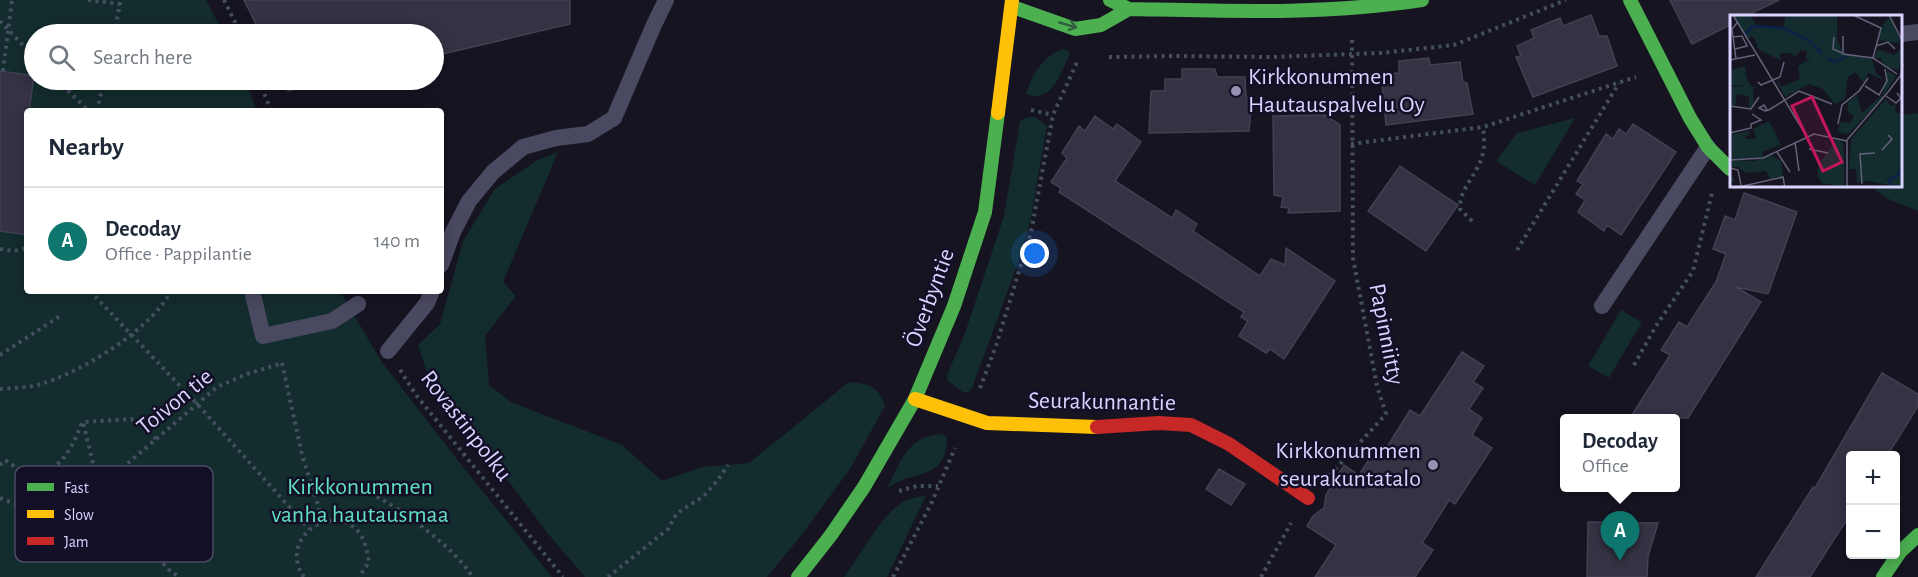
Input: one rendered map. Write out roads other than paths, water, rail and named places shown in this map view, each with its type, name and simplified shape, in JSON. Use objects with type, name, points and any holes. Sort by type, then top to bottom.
[{"type":"street","points":[[1013,3],[1042,0]]},
{"type":"street","points":[[1110,0],[1129,9],[1273,11],[1353,9],[1422,0]]},
{"type":"street","points":[[1630,0],[1661,65],[1690,118],[1708,147],[1730,169]]},
{"type":"street","points":[[1013,3],[1075,29],[1101,26],[1129,9]]},
{"type":"street","name":"Överbyntie","points":[[798,577],[831,535],[864,486],[915,399],[954,306],[985,212],[1013,3]]},
{"type":"street","name":"Seurakunnantie","points":[[915,399],[987,423],[1109,427],[1159,423],[1191,425],[1229,444],[1308,498]]},
{"type":"street","points":[[1883,577],[1900,552],[1918,536]]},
{"type":"lane","points":[[444,257],[453,232],[469,201],[494,172],[523,147],[556,138],[588,134],[614,118],[666,0]]},
{"type":"lane","points":[[1903,34],[1918,32]]},
{"type":"lane","points":[[1602,306],[1708,147]]},
{"type":"lane","points":[[253,294],[263,336],[332,321],[358,304]]},
{"type":"lane","points":[[388,351],[427,303],[431,294]]},
{"type":"place","name":"Kirkkonummen Hautauspalvelu Oy","points":[[1236,91]]},
{"type":"place","name":"Kirkkonummen seurakuntatalo","points":[[1433,465]]},
{"type":"place","name":"Decoday","points":[[1620,561]]},
{"type":"park label","name":"Kirkkonummen vanha hautausmaa","points":[[360,501]]}]
